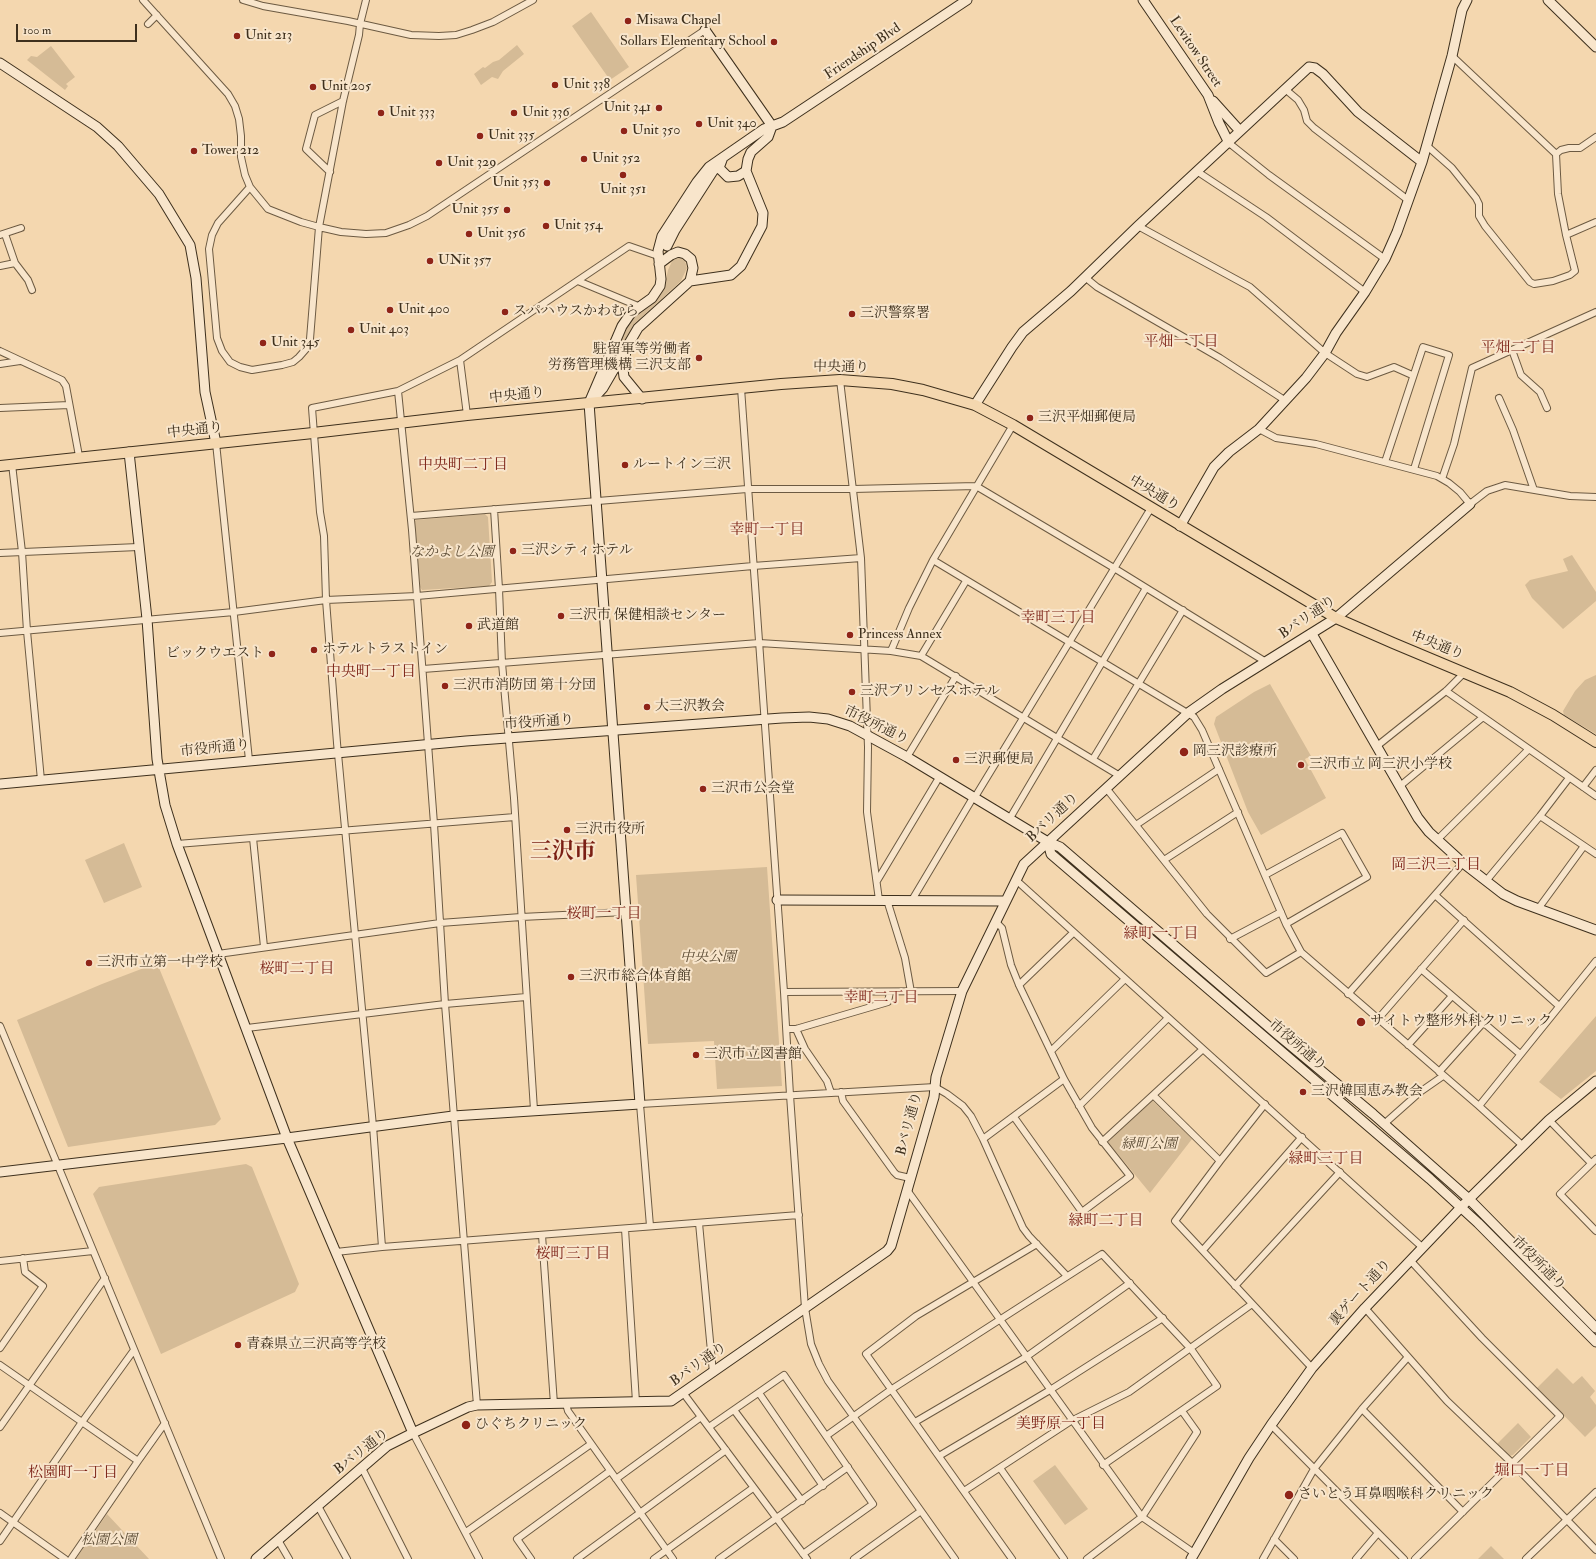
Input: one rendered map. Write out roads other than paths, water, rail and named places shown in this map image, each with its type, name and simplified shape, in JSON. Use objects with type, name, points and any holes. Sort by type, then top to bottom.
[{"type":"main road","name":"中央通り","points":[[0,466],[79,456],[313,433],[467,415],[740,388],[840,380],[892,384],[975,405],[1013,426],[1336,618],[1393,644],[1465,672],[1510,692],[1553,715],[1596,742]]},
{"type":"street","points":[[143,0],[228,94],[235,106],[239,119],[241,157],[245,175],[250,187],[268,209],[301,222],[319,227],[341,232],[366,234],[386,233],[409,225],[427,216],[705,30],[772,126],[768,137],[751,152],[748,159],[746,171],[763,213],[762,226],[747,256],[741,266],[731,275],[690,280]]},
{"type":"street","points":[[243,0],[263,6],[412,35],[439,36],[456,35],[493,22],[529,1]]},
{"type":"street","points":[[250,187],[218,223],[212,234],[209,249],[217,338],[222,351],[230,362],[240,367],[252,370],[293,362],[306,349],[310,339],[319,227],[343,101],[366,0]]},
{"type":"street","name":"Friendship Blvd","points":[[589,403],[622,326],[638,306],[652,298],[660,286],[661,279],[658,246],[662,236],[697,182],[709,167],[722,160],[764,129],[783,122],[967,0]]},
{"type":"street","name":"Levitow Street","points":[[1143,0],[1208,95],[1228,143]]},
{"type":"street","points":[[1180,526],[1214,467],[1229,452],[1259,429],[1306,378],[1365,292],[1385,259],[1397,232],[1422,162],[1452,56],[1462,10],[1467,0]]},
{"type":"street","points":[[1548,0],[1596,47]]},
{"type":"street","points":[[148,24],[157,15]]},
{"type":"street","points":[[1426,145],[1452,168],[1476,198],[1479,204],[1479,216],[1485,226],[1530,282],[1534,284],[1553,281],[1570,275],[1575,271],[1558,194],[1556,154],[1452,56]]},
{"type":"street","points":[[0,63],[97,127],[118,146],[159,194],[190,245],[196,278],[205,392],[216,443],[249,760]]},
{"type":"street","points":[[975,405],[1023,332],[1086,278],[1138,226],[1198,172],[1309,67],[1315,68],[1331,81],[1362,115],[1422,162]]},
{"type":"street","points":[[1285,89],[1298,100],[1304,110],[1307,121],[1314,128],[1408,200]]},
{"type":"street","points":[[1208,95],[1240,131]]},
{"type":"street","points":[[330,172],[306,148],[315,115],[343,101]]},
{"type":"street","points":[[1556,154],[1561,150],[1580,148],[1596,137]]},
{"type":"street","points":[[1228,143],[1268,175],[1385,259]]},
{"type":"street","points":[[722,160],[719,168],[728,177],[738,176],[746,171]]},
{"type":"street","points":[[667,246],[675,230],[713,171],[722,160]]},
{"type":"street","points":[[1198,172],[1266,217],[1365,292]]},
{"type":"street","points":[[1566,235],[1596,222]]},
{"type":"street","points":[[1138,226],[1250,287],[1325,352],[1357,374],[1367,377],[1375,373],[1394,368],[1412,375]]},
{"type":"street","points":[[21,228],[2,235],[15,263],[28,280],[32,290]]},
{"type":"street","points":[[382,1247],[374,1126],[338,753],[326,600],[324,536],[320,512],[312,408],[398,391],[460,360],[628,246],[659,260],[678,252],[685,254],[691,259],[693,268],[690,280],[638,328],[603,388],[589,403],[650,1226]]},
{"type":"street","points":[[0,266],[15,263]]},
{"type":"street","points":[[1086,278],[1097,287],[1220,358],[1286,401]]},
{"type":"street","points":[[578,281],[638,306]]},
{"type":"street","points":[[1442,479],[1454,444],[1472,368],[1596,312]]},
{"type":"street","points":[[628,344],[623,369],[624,377],[642,398]]},
{"type":"street","points":[[1385,462],[1412,375],[1423,347],[1449,355],[1414,469]]},
{"type":"street","points":[[1512,350],[1521,375],[1540,392],[1547,408]]},
{"type":"street","points":[[0,351],[62,380],[66,386],[79,456]]},
{"type":"street","points":[[460,360],[467,415]]},
{"type":"street","points":[[0,364],[20,361]]},
{"type":"street","points":[[840,380],[861,558],[868,747],[867,812],[877,881],[904,958],[911,992]]},
{"type":"street","points":[[740,388],[774,837],[805,1308],[811,1344],[828,1381],[955,1559]]},
{"type":"street","points":[[398,391],[423,669],[445,1004],[477,1405]]},
{"type":"street","points":[[1499,398],[1514,430],[1534,490]]},
{"type":"street","points":[[0,408],[69,405]]},
{"type":"street","points":[[891,651],[909,608],[933,560],[1013,426]]},
{"type":"street","points":[[1259,429],[1276,438],[1316,444],[1414,469],[1449,483],[1460,492],[1470,504],[1487,491],[1505,485],[1570,496],[1596,497]]},
{"type":"street","points":[[129,452],[138,547],[147,619],[158,769],[165,805],[177,844],[287,1138],[413,1433],[479,1559]]},
{"type":"street","points":[[12,464],[22,552],[27,631],[41,780]]},
{"type":"street","points":[[410,516],[747,489],[853,489],[976,486],[1114,568],[1266,662]]},
{"type":"street","name":"Bバリ通り","points":[[256,1559],[388,1446],[413,1433],[477,1405],[671,1401],[684,1394],[887,1251],[891,1246],[934,1096],[936,1077],[962,992],[1024,864],[1188,713],[1211,696],[1336,618],[1470,504]]},
{"type":"street","points":[[912,900],[1151,508]]},
{"type":"street","points":[[494,509],[502,663],[515,817],[534,1110]]},
{"type":"street","points":[[0,553],[138,547]]},
{"type":"street","points":[[0,633],[234,612],[326,600],[417,596],[753,566],[861,558]]},
{"type":"street","points":[[933,560],[1194,717],[1202,730],[1286,924],[1301,952],[1522,1145]]},
{"type":"street","points":[[922,656],[966,581]]},
{"type":"street","points":[[1010,818],[1146,588]]},
{"type":"street","points":[[1093,759],[1182,610]]},
{"type":"street","points":[[1312,634],[1418,818],[1437,840],[1463,863],[1503,894],[1538,909],[1596,930]]},
{"type":"street","points":[[423,669],[759,643],[891,651],[922,656],[1120,776]]},
{"type":"street","points":[[1377,746],[1446,691],[1465,672]]},
{"type":"street","points":[[907,757],[956,676]]},
{"type":"street","points":[[1446,691],[1482,718],[1596,796]]},
{"type":"street","name":"市役所通り","points":[[0,784],[249,760],[427,745],[764,720],[809,718],[828,719],[850,726],[867,734],[940,776],[1048,842],[1060,846],[1469,1198],[1596,1328]]},
{"type":"street","points":[[1400,786],[1482,718]]},
{"type":"street","points":[[1437,840],[1529,749]]},
{"type":"street","points":[[1136,825],[1219,769]]},
{"type":"street","points":[[1583,787],[1596,770]]},
{"type":"street","points":[[877,881],[940,776]]},
{"type":"street","points":[[1486,881],[1540,816],[1569,778]]},
{"type":"street","points":[[1106,788],[1207,914],[1230,939],[1266,973],[1301,952]]},
{"type":"street","points":[[1164,860],[1238,812]]},
{"type":"street","points":[[1540,816],[1596,854]]},
{"type":"street","points":[[177,844],[515,817]]},
{"type":"street","points":[[1265,875],[1342,833],[1367,877],[1286,924]]},
{"type":"street","points":[[253,838],[264,947]]},
{"type":"street","name":"市役所通り","points":[[1048,842],[1051,854],[1358,1116],[1461,1207],[1596,1342]]},
{"type":"street","points":[[1538,909],[1584,846]]},
{"type":"street","points":[[1348,994],[1463,863]]},
{"type":"street","points":[[1016,880],[1422,1247]]},
{"type":"street","points":[[1435,895],[1559,1006]]},
{"type":"street","points":[[777,900],[1006,901]]},
{"type":"street","points":[[218,954],[440,923],[521,917],[626,912]]},
{"type":"street","points":[[1230,939],[1281,912]]},
{"type":"street","points":[[1378,1019],[1464,920]]},
{"type":"street","points":[[996,922],[1002,928],[1011,964],[1019,985],[1064,1079],[1102,1142],[1130,1176],[1082,1212],[1014,1117]]},
{"type":"street","points":[[1019,985],[1073,933]]},
{"type":"street","points":[[1479,1106],[1596,961]]},
{"type":"street","points":[[1421,970],[1520,1054]]},
{"type":"street","points":[[1051,1051],[1125,979]]},
{"type":"street","points":[[784,992],[962,992]]},
{"type":"street","points":[[786,1029],[796,1029],[888,1002],[890,992]]},
{"type":"street","points":[[1408,1044],[1452,996]]},
{"type":"street","points":[[247,1028],[445,1004],[526,997]]},
{"type":"street","points":[[1079,1106],[1168,1018]]},
{"type":"street","points":[[1384,1124],[1441,1074],[1483,1022]]},
{"type":"street","points":[[0,1026],[221,1559]]},
{"type":"street","points":[[796,1029],[805,1049],[827,1081],[831,1093]]},
{"type":"street","points":[[1102,1142],[1203,1049]]},
{"type":"street","points":[[983,1139],[1064,1079]]},
{"type":"street","name":"裏ゲート通り","points":[[1193,1556],[1249,1458],[1312,1368],[1365,1308],[1469,1198],[1549,1120],[1596,1081]]},
{"type":"street","points":[[0,1172],[287,1138],[454,1116],[935,1087],[963,1106],[971,1116],[1024,1228],[1067,1276]]},
{"type":"street","points":[[841,1092],[843,1101],[894,1172],[897,1175],[910,1178]]},
{"type":"street","points":[[1154,1095],[1220,1161]]},
{"type":"street","points":[[1265,1104],[1175,1221],[1312,1368]]},
{"type":"street","points":[[1549,1120],[1594,1161],[1560,1194],[1596,1231]]},
{"type":"street","points":[[1203,1250],[1302,1137]]},
{"type":"street","points":[[1236,1286],[1340,1172]]},
{"type":"street","points":[[907,1190],[1103,1465],[1142,1517],[1193,1556]]},
{"type":"street","points":[[336,1252],[382,1247],[799,1215]]},
{"type":"street","points":[[699,1223],[713,1373]]},
{"type":"street","points":[[624,1229],[636,1402]]},
{"type":"street","points":[[542,1235],[554,1404]]},
{"type":"street","points":[[1012,1559],[866,1354],[916,1316],[1037,1244]]},
{"type":"street","points":[[0,1261],[93,1251]]},
{"type":"street","points":[[826,1436],[892,1389],[1102,1254],[1191,1349],[1217,1386],[1103,1465]]},
{"type":"street","points":[[0,1348],[43,1286],[25,1272],[23,1258]]},
{"type":"street","points":[[1410,1260],[1482,1338],[1560,1416],[1415,1559]]},
{"type":"street","points":[[0,1427],[105,1278]]},
{"type":"street","points":[[915,1422],[1026,1357],[1130,1283]]},
{"type":"street","points":[[964,1491],[1071,1420],[1129,1392],[1252,1304]]},
{"type":"street","points":[[1365,1308],[1447,1401],[1512,1463],[1596,1550]]},
{"type":"street","points":[[939,1456],[1050,1390],[1163,1318]]},
{"type":"street","points":[[0,1541],[82,1422],[134,1350]]},
{"type":"street","points":[[1263,1559],[1314,1469],[1362,1409],[1408,1357]]},
{"type":"street","points":[[0,1365],[138,1461]]},
{"type":"street","points":[[709,1427],[784,1375],[873,1504],[803,1554]]},
{"type":"street","points":[[759,1393],[823,1486]]},
{"type":"street","points":[[684,1394],[807,1559]]},
{"type":"street","points":[[566,1404],[568,1411],[673,1559]]},
{"type":"street","points":[[1362,1409],[1463,1512]]},
{"type":"street","points":[[734,1410],[802,1500]]},
{"type":"street","points":[[1087,1559],[1142,1517],[1197,1432],[1182,1411]]},
{"type":"street","points":[[616,1478],[701,1417]]},
{"type":"street","points":[[72,1559],[165,1423]]},
{"type":"street","points":[[1271,1425],[1404,1559]]},
{"type":"street","points":[[466,1532],[591,1444]]},
{"type":"street","points":[[577,1559],[726,1450]]},
{"type":"street","points":[[719,1559],[848,1467]]},
{"type":"street","points":[[362,1468],[408,1559]]},
{"type":"street","points":[[1000,1468],[1064,1559]]},
{"type":"street","points":[[531,1559],[517,1539],[610,1471]]},
{"type":"street","points":[[654,1559],[754,1488]]},
{"type":"street","points":[[1526,1559],[1596,1492]]},
{"type":"street","points":[[318,1506],[347,1559]]},
{"type":"street","points":[[854,1559],[921,1511]]},
{"type":"street","points":[[0,1513],[65,1559]]},
{"type":"street","points":[[1356,1559],[1378,1533]]},
{"type":"street","points":[[1274,1539],[1294,1559]]},
{"type":"street","points":[[278,1540],[289,1559]]},
{"type":"place","name":"Misawa Chapel","points":[[628,21]]},
{"type":"place","name":"Unit 213","points":[[237,36]]},
{"type":"place","name":"Sollars Elementary School","points":[[774,42]]},
{"type":"place","name":"Unit 338","points":[[555,85]]},
{"type":"place","name":"Unit 205","points":[[313,87]]},
{"type":"place","name":"Unit 341","points":[[659,108]]},
{"type":"place","name":"Unit 333","points":[[381,113]]},
{"type":"place","name":"Unit 336","points":[[514,113]]},
{"type":"place","name":"Unit 340","points":[[699,124]]},
{"type":"place","name":"Unit 350","points":[[624,131]]},
{"type":"place","name":"Unit 335","points":[[480,136]]},
{"type":"place","name":"Tower 212","points":[[194,151]]},
{"type":"place","name":"Unit 352","points":[[584,159]]},
{"type":"place","name":"Unit 329","points":[[439,163]]},
{"type":"place","name":"Unit 351","points":[[623,175]]},
{"type":"place","name":"Unit 353","points":[[547,183]]},
{"type":"place","name":"Unit 355","points":[[507,210]]},
{"type":"place","name":"Unit 354","points":[[546,226]]},
{"type":"place","name":"Unit 356","points":[[469,234]]},
{"type":"place","name":"UNit 357","points":[[430,261]]},
{"type":"place","name":"Unit 400","points":[[390,310]]},
{"type":"place","name":"スパハウスかわむら","points":[[505,312]]},
{"type":"place","name":"三沢警察署","points":[[852,314]]},
{"type":"place","name":"Unit 403","points":[[351,330]]},
{"type":"place","name":"Unit 345","points":[[263,343]]},
{"type":"place","name":"駐留軍等労働者 労務管理機構 三沢支部","points":[[699,358]]},
{"type":"place","name":"三沢平畑郵便局","points":[[1030,418]]},
{"type":"place","name":"ルートイン三沢","points":[[625,465]]},
{"type":"place","name":"三沢シティホテル","points":[[513,551]]},
{"type":"place","name":"三沢市 保健相談センター","points":[[561,616]]},
{"type":"place","name":"武道館","points":[[469,626]]},
{"type":"place","name":"Princess Annex","points":[[850,635]]},
{"type":"place","name":"ホテルトラストイン","points":[[314,650]]},
{"type":"place","name":"ビックウエスト","points":[[272,654]]},
{"type":"place","name":"三沢市消防団 第十分団","points":[[445,686]]},
{"type":"place","name":"三沢プリンセスホテル","points":[[852,692]]},
{"type":"place","name":"大三沢教会","points":[[647,707]]},
{"type":"place","name":"岡三沢診療所","points":[[1184,752]]},
{"type":"place","name":"三沢郵便局","points":[[956,760]]},
{"type":"place","name":"三沢市立 岡三沢小学校","points":[[1301,765]]},
{"type":"place","name":"三沢市公会堂","points":[[703,789]]},
{"type":"place","name":"三沢市役所","points":[[567,830]]},
{"type":"place","name":"三沢市立第一中学校","points":[[89,963]]},
{"type":"place","name":"三沢市総合体育館","points":[[571,977]]},
{"type":"place","name":"サイトウ整形外科クリニック","points":[[1361,1022]]},
{"type":"place","name":"三沢市立図書館","points":[[696,1055]]},
{"type":"place","name":"三沢韓国恵み教会","points":[[1303,1092]]},
{"type":"place","name":"青森県立三沢高等学校","points":[[238,1345]]},
{"type":"place","name":"ひぐちクリニック","points":[[466,1425]]},
{"type":"place","name":"さいとう耳鼻咽喉科クリニック","points":[[1289,1495]]},
{"type":"district","name":"平畑一丁目","points":[[1181,343]]},
{"type":"district","name":"平畑二丁目","points":[[1518,349]]},
{"type":"district","name":"中央町二丁目","points":[[463,466]]},
{"type":"district","name":"幸町一丁目","points":[[767,531]]},
{"type":"district","name":"幸町三丁目","points":[[1058,619]]},
{"type":"district","name":"中央町一丁目","points":[[371,673]]},
{"type":"district","name":"三沢市","points":[[563,853]]},
{"type":"district","name":"岡三沢三丁目","points":[[1436,866]]},
{"type":"district","name":"桜町一丁目","points":[[604,915]]},
{"type":"district","name":"緑町一丁目","points":[[1161,935]]},
{"type":"district","name":"桜町二丁目","points":[[297,970]]},
{"type":"district","name":"幸町二丁目","points":[[881,999]]},
{"type":"district","name":"緑町三丁目","points":[[1326,1160]]},
{"type":"district","name":"緑町二丁目","points":[[1106,1222]]},
{"type":"district","name":"桜町三丁目","points":[[573,1255]]},
{"type":"district","name":"美野原一丁目","points":[[1061,1425]]},
{"type":"district","name":"堀口一丁目","points":[[1532,1472]]},
{"type":"district","name":"松園町一丁目","points":[[73,1474]]},
{"type":"park label","name":"なかよし公園","points":[[452,553]]},
{"type":"park label","name":"中央公園","points":[[708,958]]},
{"type":"park label","name":"緑町公園","points":[[1149,1145]]},
{"type":"park label","name":"松園公園","points":[[109,1541]]}]
